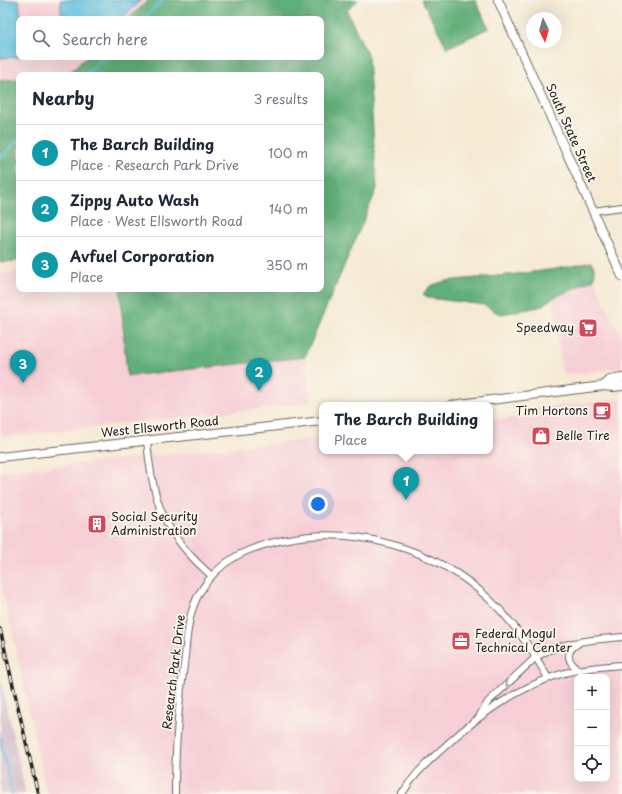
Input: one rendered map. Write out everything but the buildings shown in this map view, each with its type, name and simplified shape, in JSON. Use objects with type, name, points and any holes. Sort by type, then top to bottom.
[{"type":"main road","name":"South State Street","points":[[498,0],[622,276]]},
{"type":"main road","points":[[603,386],[610,380],[622,378]]},
{"type":"main road","points":[[476,402],[603,386],[622,386]]},
{"type":"main road","name":"West Ellsworth Road","points":[[0,457],[319,421]]},
{"type":"street","points":[[593,210],[622,207]]},
{"type":"street","points":[[147,440],[152,479],[162,513],[169,530],[186,552],[212,576]]},
{"type":"street","name":"Research Park Drive","points":[[175,794],[175,762],[179,705],[191,615],[195,603],[212,576],[224,563],[254,548],[280,541],[309,537],[351,537],[378,541],[404,548],[427,558],[450,569],[487,596],[499,608],[525,641],[536,656],[548,678]]},
{"type":"street","points":[[478,718],[488,702],[536,656],[556,647],[581,641],[622,637]]},
{"type":"street","points":[[579,670],[570,662],[570,651],[573,646],[581,641]]},
{"type":"street","points":[[402,794],[416,772],[478,718],[521,691],[548,678],[579,670],[622,665]]},
{"type":"shaded area","points":[[0,0],[149,0],[131,16],[16,16],[16,60],[84,60],[70,72],[16,72],[16,79],[0,80]]},
{"type":"shaded area","points":[[16,272],[16,292],[118,292],[127,376],[305,357],[311,403],[0,437],[0,274]]},
{"type":"shaded area","points":[[594,279],[622,339],[622,368],[581,374],[562,373],[553,298]]},
{"type":"shaded area","points":[[622,399],[622,794],[47,794],[0,577],[0,472],[319,438],[319,454],[493,454],[493,420],[528,416],[528,408]]},
{"type":"shaded area","points":[[0,677],[26,794],[0,794]]},
{"type":"green space","points":[[149,0],[358,0],[347,11],[368,56],[377,189],[305,357],[127,376],[120,292],[324,292],[324,72],[70,72],[84,60],[324,60],[324,16],[131,16]]},
{"type":"green space","points":[[422,0],[475,0],[489,28],[447,48]]},
{"type":"green space","points":[[16,79],[16,261],[0,262],[0,80]]},
{"type":"green space","points":[[592,262],[595,272],[594,279],[553,298],[539,307],[501,314],[484,305],[429,298],[423,294],[430,286],[445,281],[537,272]]},
{"type":"water","points":[[0,0],[19,0],[21,16],[16,16],[16,57],[0,58]]},
{"type":"water","points":[[60,0],[141,0],[124,16],[62,16]]},
{"type":"waterway","points":[[146,16],[163,0]]},
{"type":"waterway","points":[[88,72],[101,60]]},
{"type":"waterway","points":[[0,158],[16,142]]},
{"type":"waterway","points":[[0,738],[12,794]]},
{"type":"railway","points":[[0,629],[38,794]]},
{"type":"place","name":"Speedway","points":[[588,328]]},
{"type":"place","name":"Avfuel Corporation","points":[[23,383]]},
{"type":"place","name":"Zippy Auto Wash","points":[[259,391]]},
{"type":"place","name":"Tim Hortons","points":[[602,411]]},
{"type":"place","name":"Belle Tire","points":[[541,436]]},
{"type":"place","name":"The Barch Building","points":[[406,500]]},
{"type":"place","name":"Social Security Administration","points":[[97,524]]},
{"type":"place","name":"Federal Mogul Technical Center","points":[[461,641]]}]
